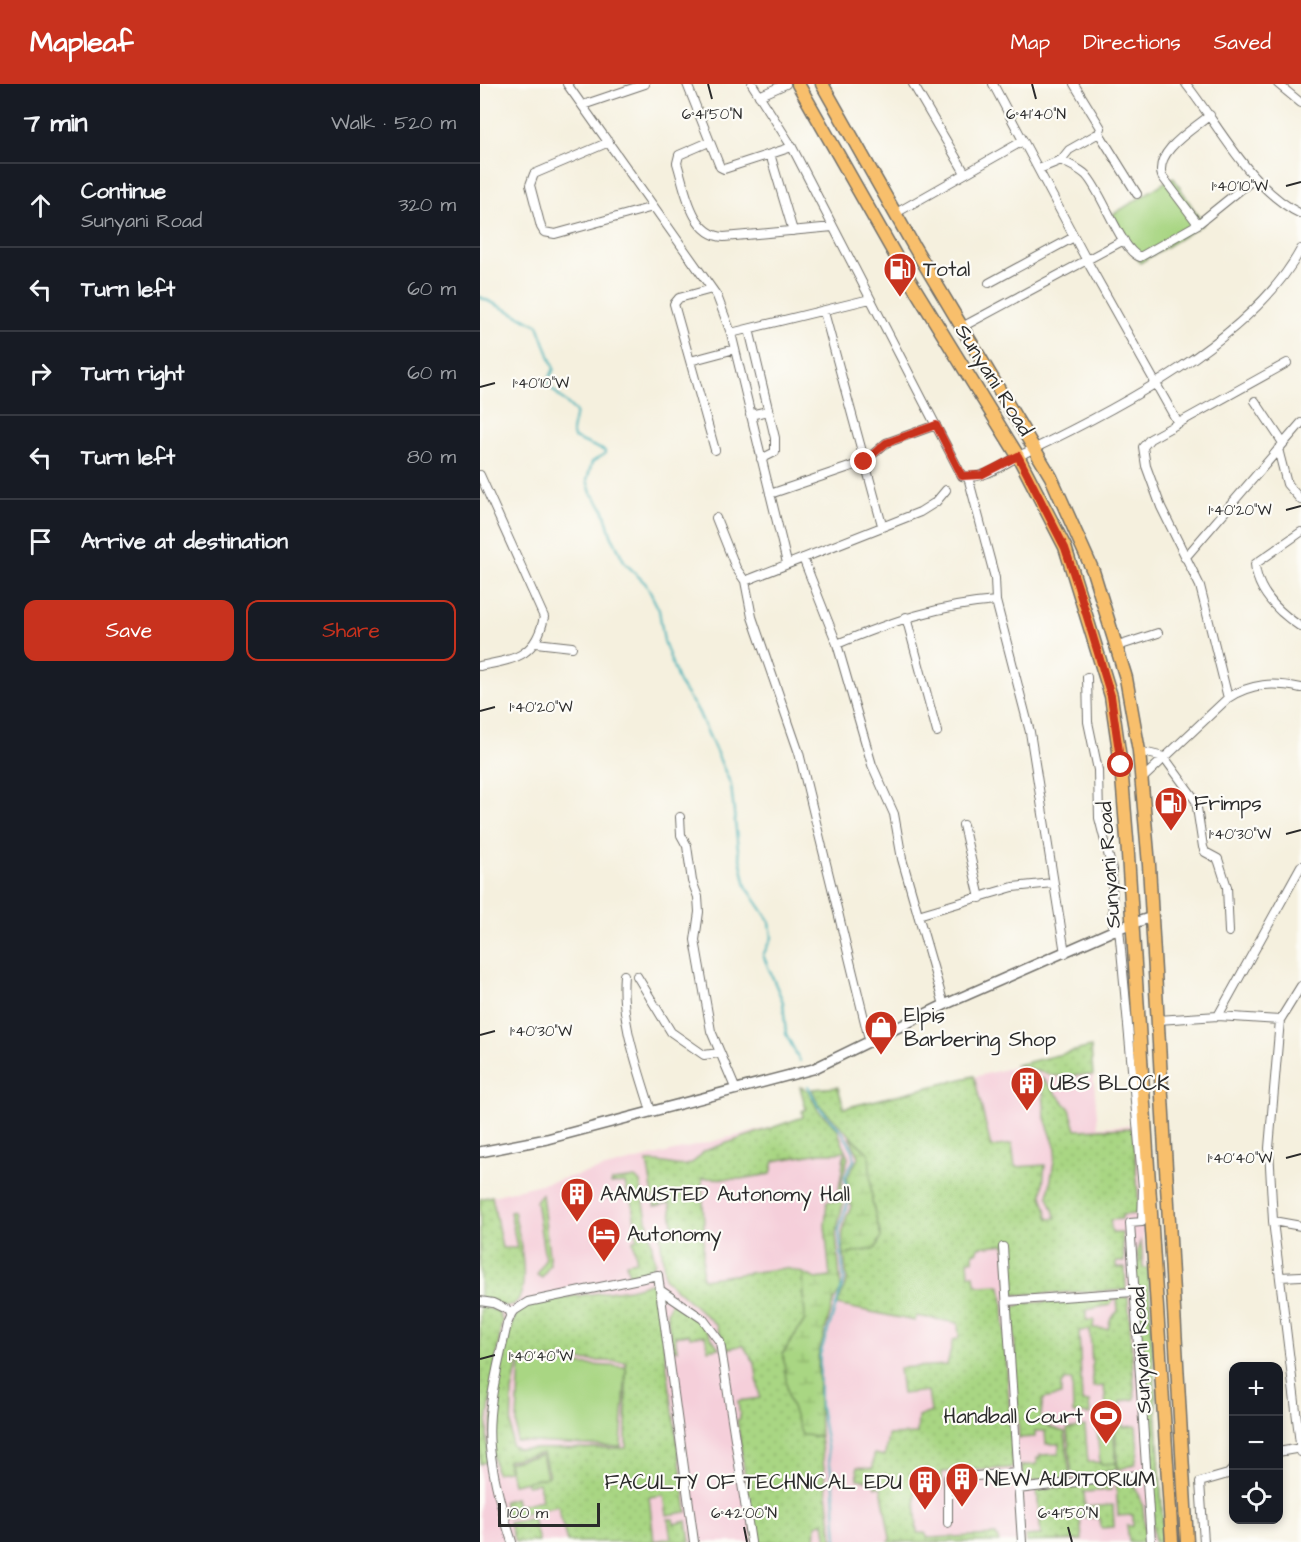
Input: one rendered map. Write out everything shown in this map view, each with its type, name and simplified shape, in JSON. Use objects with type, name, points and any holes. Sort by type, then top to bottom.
[{"type":"main road","name":"Sunyani Road","points":[[798,84],[907,276],[1018,456],[1065,548],[1111,696],[1121,765],[1133,923],[1172,1542]]},
{"type":"main road","points":[[822,84],[962,327],[1035,448],[1070,516],[1093,571],[1118,646],[1139,751],[1142,779],[1152,917],[1187,1542]]},
{"type":"main road","points":[[1169,1507],[1183,1490]]},
{"type":"street","points":[[567,84],[712,289],[731,333],[787,563]]},
{"type":"street","points":[[583,105],[645,84]]},
{"type":"street","points":[[687,84],[709,142],[722,168],[792,147]]},
{"type":"street","points":[[752,84],[792,147],[962,476],[968,477],[998,468],[1097,417],[1221,338],[1269,295],[1291,267],[1301,249]]},
{"type":"street","points":[[759,96],[786,84]]},
{"type":"street","points":[[913,84],[965,173]]},
{"type":"street","points":[[993,84],[1087,261],[1178,423]]},
{"type":"street","points":[[1074,84],[1100,125],[1099,133],[1137,194]]},
{"type":"street","points":[[1186,84],[1255,178],[1279,202],[1301,214]]},
{"type":"street","points":[[1278,84],[1301,103]]},
{"type":"street","points":[[1198,224],[1162,176],[1161,166],[1164,154],[1210,115]]},
{"type":"street","points":[[1039,170],[1061,160],[1069,150],[1099,133]]},
{"type":"street","points":[[896,213],[1023,141]]},
{"type":"street","points":[[609,142],[534,174],[530,185],[544,232],[555,234],[653,207]]},
{"type":"street","points":[[709,142],[680,155],[677,163],[694,215],[702,227],[713,235],[724,237],[832,227]]},
{"type":"street","points":[[770,154],[793,231]]},
{"type":"street","points":[[1061,160],[1088,178],[1124,240],[1134,254],[1140,257],[1198,224],[1255,178]]},
{"type":"street","points":[[989,283],[1074,237]]},
{"type":"street","points":[[962,327],[1124,240]]},
{"type":"street","points":[[712,289],[679,298],[674,304],[715,450]]},
{"type":"street","points":[[731,333],[870,299]]},
{"type":"street","points":[[824,312],[882,525]]},
{"type":"street","points":[[749,329],[775,438],[775,452],[761,459]]},
{"type":"street","points":[[690,361],[735,349]]},
{"type":"street","points":[[1228,698],[1200,586],[1161,507],[1142,453],[1146,442],[1287,363]]},
{"type":"street","points":[[1256,401],[1280,446],[1287,484],[1301,500]]},
{"type":"street","points":[[750,416],[768,411]]},
{"type":"street","points":[[1185,558],[1301,423]]},
{"type":"street","points":[[770,494],[864,462],[886,443],[936,425]]},
{"type":"street","points":[[480,476],[510,547],[543,612],[542,627],[536,643],[525,653],[480,666]]},
{"type":"street","points":[[968,477],[995,578],[996,601],[1030,732],[1065,953]]},
{"type":"street","points":[[746,581],[882,525],[920,512],[936,502],[946,490]]},
{"type":"street","points":[[716,518],[736,568],[746,581],[752,617],[799,753],[870,1043]]},
{"type":"street","points":[[1301,532],[1256,564],[1258,582],[1275,608],[1301,627]]},
{"type":"street","points":[[803,558],[837,644],[872,765],[894,814],[902,859],[944,1005]]},
{"type":"street","points":[[837,644],[906,617],[934,609],[996,601]]},
{"type":"street","points":[[906,617],[937,732]]},
{"type":"street","points":[[1118,646],[1158,633]]},
{"type":"street","points":[[536,643],[572,647]]},
{"type":"street","points":[[1087,677],[1088,722],[1098,771],[1099,818],[1112,869],[1116,930],[1143,1188],[1142,1222],[1130,1223],[1151,1542]]},
{"type":"street","points":[[1142,779],[1228,698],[1247,688],[1268,683],[1301,688]]},
{"type":"street","points":[[1139,751],[1164,757],[1178,780],[1196,801],[1203,847],[1205,852],[1218,859],[1227,887],[1229,932]]},
{"type":"street","points":[[680,817],[681,835],[687,846],[692,881],[698,897],[699,912],[695,940],[711,1031],[736,1090]]},
{"type":"street","points":[[963,825],[980,898]]},
{"type":"street","points":[[1218,1016],[1301,866]]},
{"type":"street","points":[[918,915],[1013,887],[1053,883]]},
{"type":"street","points":[[480,1152],[813,1069],[944,1005],[1116,930],[1152,917]]},
{"type":"street","points":[[624,975],[622,994],[626,1021],[651,1111]]},
{"type":"street","points":[[637,976],[671,1032],[707,1056],[719,1053]]},
{"type":"street","points":[[1283,1452],[1301,1450],[1273,1221],[1269,1148],[1280,1020],[1301,986]]},
{"type":"street","points":[[1158,1020],[1218,1016],[1280,1020]]},
{"type":"street","points":[[1273,1221],[1301,1226]]},
{"type":"street","points":[[1003,1247],[1022,1542]]},
{"type":"street","points":[[512,1542],[501,1507],[490,1446],[491,1409],[507,1324],[512,1312],[528,1302],[658,1275],[694,1542]]},
{"type":"street","points":[[1280,1277],[1301,1276]]},
{"type":"street","points":[[660,1290],[703,1319],[720,1342],[751,1542]]},
{"type":"street","points":[[1007,1301],[1133,1292]]},
{"type":"street","points":[[480,1301],[493,1303],[512,1312]]},
{"type":"street","points":[[1204,1542],[1200,1482],[1228,1474],[1231,1470]]},
{"type":"street","points":[[948,1523],[948,1478],[1017,1473]]},
{"type":"street","points":[[1018,1489],[1146,1474]]},
{"type":"shaded area","points":[[1091,1048],[1098,1127],[1137,1125],[1163,1542],[480,1542],[480,1199]]},
{"type":"green space","points":[[1173,177],[1203,224],[1140,263],[1112,215]]},
{"type":"green space","points":[[1091,1047],[1093,1075],[1054,1076],[1016,1065]]},
{"type":"green space","points":[[974,1076],[991,1147],[1012,1144],[1015,1167],[1045,1165],[1042,1195],[1049,1219],[1056,1218],[1048,1196],[1056,1149],[1045,1118],[1042,1078],[1070,1109],[1076,1130],[1133,1128],[1139,1210],[1136,1214],[1122,1215],[1122,1219],[1110,1220],[1112,1233],[1122,1233],[1124,1262],[1116,1262],[1116,1268],[1125,1268],[1126,1290],[1010,1295],[1005,1244],[978,1247],[977,1252],[973,1252],[973,1260],[968,1260],[969,1275],[974,1275],[975,1284],[999,1285],[1002,1291],[1013,1466],[1011,1468],[942,1472],[942,1489],[937,1480],[924,1482],[924,1490],[915,1491],[917,1533],[925,1533],[928,1538],[996,1535],[999,1542],[889,1542],[881,1487],[876,1487],[874,1481],[858,1479],[857,1467],[873,1468],[874,1454],[885,1456],[888,1435],[917,1434],[918,1417],[931,1412],[928,1391],[902,1394],[899,1368],[947,1365],[953,1340],[959,1338],[958,1323],[916,1316],[915,1321],[837,1305],[847,1281],[844,1255],[876,1248],[881,1237],[872,1202],[868,1153],[819,1105],[812,1089],[838,1087],[844,1108]]},
{"type":"green space","points":[[800,1087],[808,1090],[818,1110],[837,1128],[845,1150],[774,1161],[771,1174],[740,1179],[702,1178],[704,1225],[702,1279],[786,1268],[803,1273],[805,1320],[783,1353],[802,1435],[820,1436],[833,1542],[827,1542],[824,1522],[816,1525],[815,1542],[754,1542],[737,1420],[740,1419],[738,1401],[760,1398],[755,1364],[743,1345],[727,1349],[716,1325],[665,1279],[660,1235],[674,1232],[670,1203],[655,1206],[647,1162],[684,1166],[697,1159],[704,1151],[803,1117],[802,1111],[806,1109]]},
{"type":"green space","points":[[849,1137],[869,1153],[872,1202],[881,1237],[876,1248],[844,1255],[843,1230],[851,1207],[846,1180],[859,1156]]},
{"type":"green space","points":[[845,1150],[848,1158],[842,1179],[843,1204],[836,1233],[841,1290],[834,1300],[818,1356],[820,1436],[802,1435],[788,1397],[783,1353],[805,1320],[803,1273],[816,1279],[830,1277],[825,1226],[827,1201],[837,1202]]},
{"type":"green space","points":[[635,1178],[640,1182],[655,1262],[649,1270],[629,1275],[626,1263],[637,1261],[633,1240],[637,1239],[631,1192],[627,1192],[625,1183],[611,1184],[612,1181]]},
{"type":"green space","points":[[542,1194],[550,1264],[542,1278],[537,1275],[545,1259],[536,1201]]},
{"type":"green space","points":[[492,1196],[502,1248],[517,1248],[510,1212],[514,1211],[521,1246],[522,1289],[519,1299],[509,1306],[480,1299],[480,1199]]},
{"type":"green space","points":[[1141,1240],[1143,1268],[1148,1268],[1164,1542],[1154,1542],[1134,1263],[1139,1262],[1137,1251]]},
{"type":"green space","points":[[655,1281],[687,1512],[667,1515],[664,1495],[649,1497],[654,1541],[671,1538],[668,1519],[673,1519],[674,1524],[687,1521],[690,1542],[567,1542],[558,1506],[508,1517],[503,1501],[515,1498],[517,1506],[542,1500],[539,1483],[527,1485],[526,1481],[549,1476],[543,1453],[507,1460],[509,1471],[496,1473],[491,1446],[493,1417],[499,1374],[515,1318],[521,1309],[529,1305],[572,1296],[629,1289]],"holes":[[[519,1358],[626,1362],[626,1448],[518,1449],[511,1445],[512,1392]]]},
{"type":"green space","points":[[1128,1297],[1135,1399],[1121,1401],[1123,1427],[1136,1426],[1138,1452],[1135,1464],[1118,1470],[1115,1425],[1108,1425],[1104,1386],[1093,1387],[1090,1330],[1079,1331],[1082,1402],[1089,1402],[1090,1415],[1073,1413],[1072,1380],[1065,1380],[1061,1385],[1061,1395],[1043,1399],[1040,1424],[1065,1432],[1070,1478],[1024,1482],[1021,1466],[1037,1464],[1037,1458],[1040,1458],[1040,1455],[1059,1454],[1059,1444],[1046,1444],[1045,1431],[1035,1431],[1035,1437],[1019,1438],[1013,1308],[1023,1303],[1114,1298],[1110,1305],[1086,1310],[1086,1320],[1094,1320],[1093,1328],[1108,1329],[1111,1318],[1118,1311],[1117,1298]]},
{"type":"green space","points":[[671,1302],[698,1319],[719,1348],[708,1350],[705,1335],[690,1337],[689,1334],[675,1336],[677,1350],[672,1350],[667,1312]]},
{"type":"green space","points":[[480,1306],[498,1311],[502,1321],[487,1424],[488,1461],[480,1464]]},
{"type":"green space","points":[[520,1361],[626,1367],[621,1447],[516,1441]]},
{"type":"green space","points":[[1085,1426],[1088,1462],[1116,1463],[1116,1470],[1072,1477],[1067,1429]]},
{"type":"green space","name":"Handball Court","points":[[1113,1427],[1116,1463],[1100,1464],[1097,1428]]},
{"type":"green space","points":[[542,1455],[547,1477],[513,1484],[508,1462]]},
{"type":"green space","points":[[1124,1480],[1137,1490],[1143,1506],[1145,1542],[1129,1542],[1127,1526],[1133,1526],[1133,1515],[1118,1516],[1116,1483]]},
{"type":"green space","points":[[1109,1481],[1111,1490],[1084,1492],[1085,1507],[1113,1505],[1114,1527],[1101,1528],[1100,1518],[1080,1517],[1082,1540],[1026,1542],[1025,1536],[1041,1535],[1037,1490]]},
{"type":"green space","points":[[533,1518],[539,1542],[515,1542],[509,1523]]},
{"type":"waterway","points":[[480,297],[538,325],[554,369],[548,380],[550,387],[576,412],[572,431],[574,438],[605,451],[605,454],[592,462],[587,480],[591,493],[603,508],[611,535],[625,563],[646,584],[659,610],[664,641],[679,683],[698,711],[731,785],[738,849],[746,886],[770,922],[772,938],[763,955],[783,1002],[786,1034],[800,1061]]},
{"type":"waterway","points":[[808,1086],[818,1106],[841,1130],[853,1150],[854,1160],[845,1177],[848,1202],[839,1230],[844,1281],[820,1355],[820,1405],[834,1488],[837,1542]]},
{"type":"place","name":"Total","points":[[900,298]]},
{"type":"place","name":"Frimps","points":[[1171,832]]},
{"type":"place","name":"Elpis Barbering Shop","points":[[881,1056]]},
{"type":"place","name":"UBS BLOCK","points":[[1027,1112]]},
{"type":"place","name":"AAMUSTED Autonomy Hall","points":[[577,1223]]},
{"type":"place","name":"Autonomy","points":[[604,1263]]},
{"type":"place","name":"Handball Court","points":[[1106,1445]]},
{"type":"place","name":"NEW AUDITORIUM","points":[[962,1508]]},
{"type":"place","name":"FACULTY OF TECHNICAL EDU","points":[[925,1511]]},
{"type":"route","points":[[864,462],[886,443],[936,425],[962,476],[981,475],[1018,456],[1065,548],[1078,587],[1111,696],[1121,765]]}]
